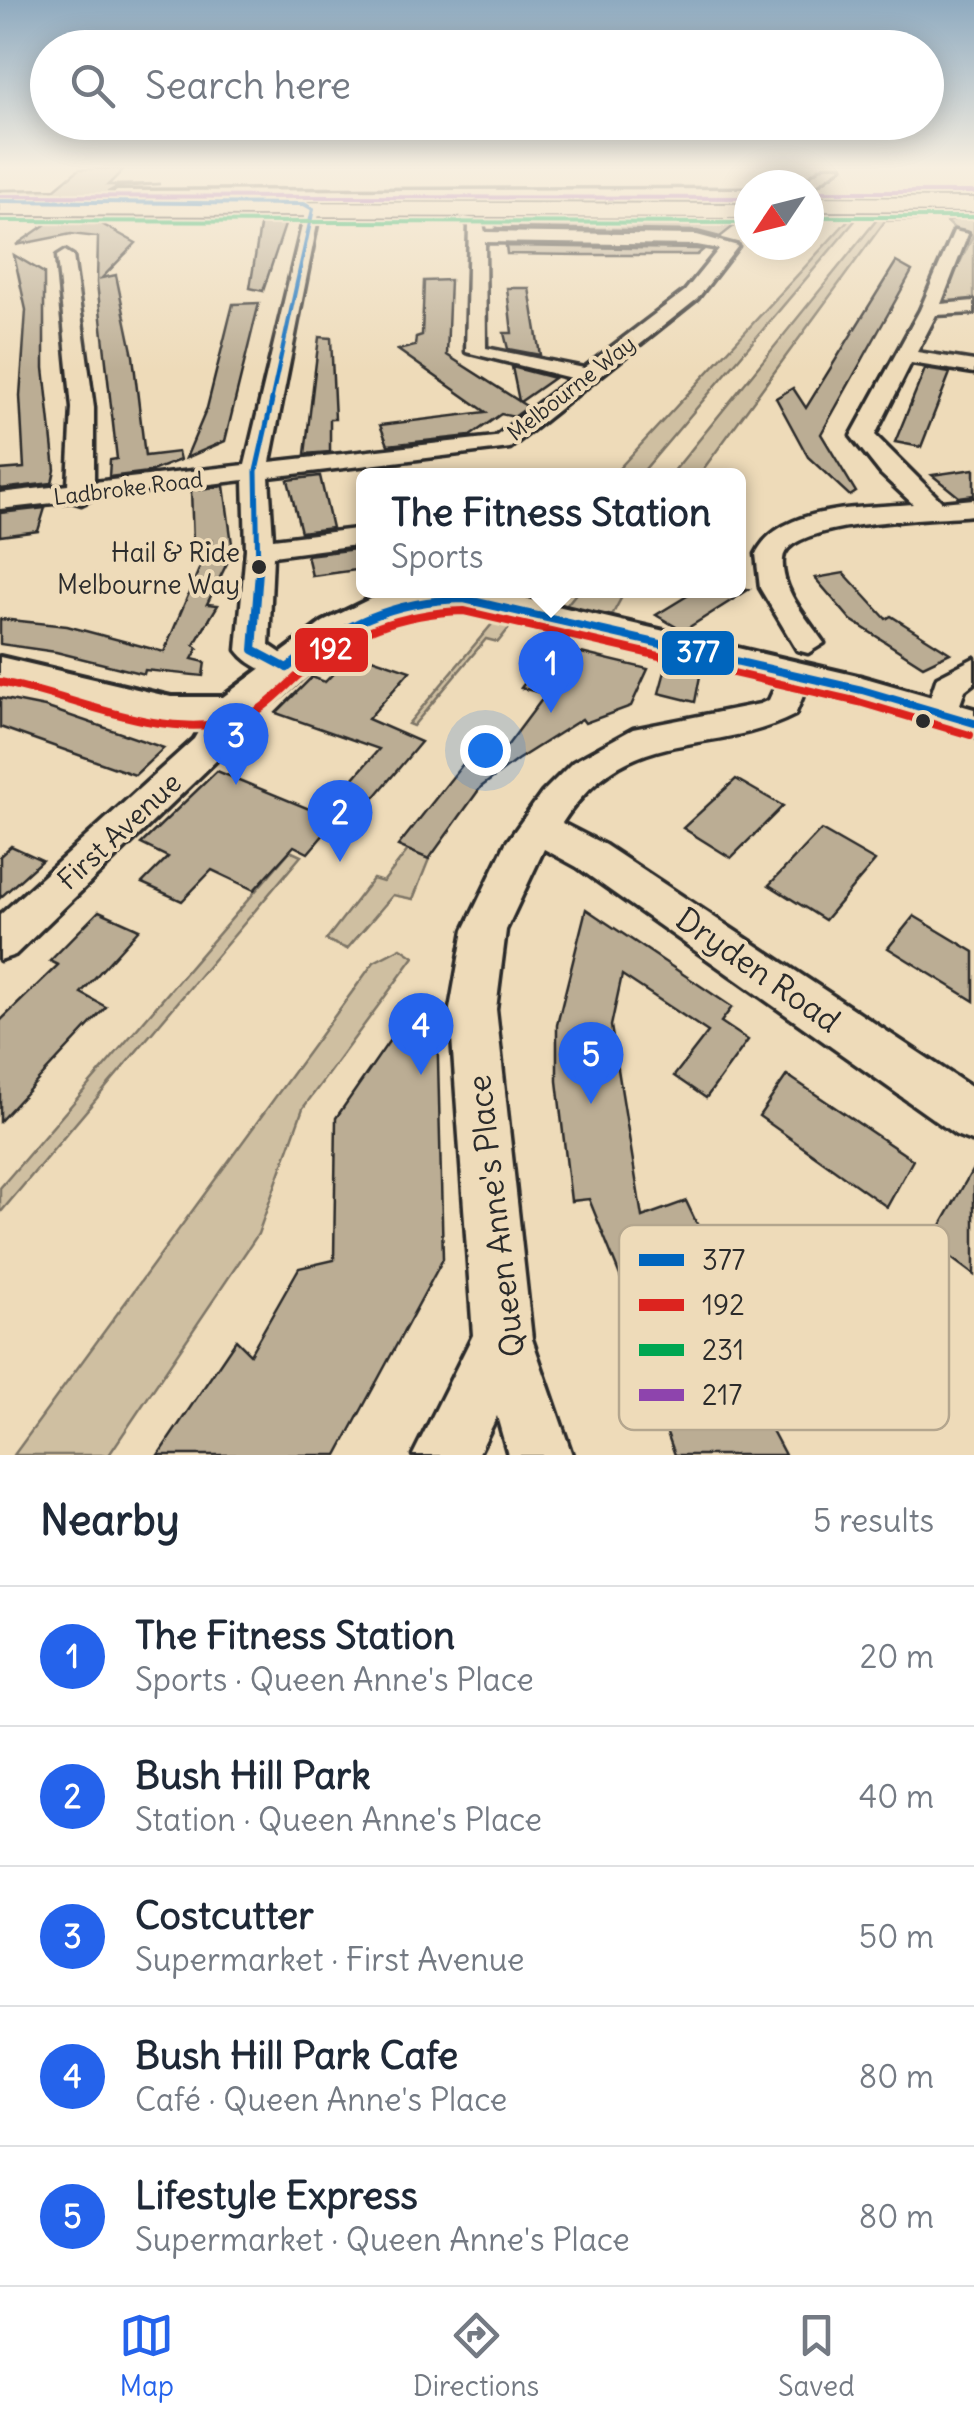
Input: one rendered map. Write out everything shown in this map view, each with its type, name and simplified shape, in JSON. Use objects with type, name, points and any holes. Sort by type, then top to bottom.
[{"type":"street","points":[[287,668],[254,650],[260,549],[256,470],[307,235]]},
{"type":"street","points":[[937,512],[890,470],[863,436],[929,310],[960,235]]},
{"type":"street","points":[[477,237],[476,352],[585,374]]},
{"type":"street","name":"Melbourne Way","points":[[256,470],[502,443],[585,374],[691,295],[730,246],[697,240],[477,237]]},
{"type":"street","points":[[64,251],[83,408],[81,496]]},
{"type":"street","points":[[929,310],[974,306]]},
{"type":"street","points":[[904,356],[974,366]]},
{"type":"street","name":"Ladbroke Road","points":[[0,502],[81,496],[256,470]]},
{"type":"street","points":[[802,658],[768,566],[772,547],[803,528],[974,507]]},
{"type":"street","points":[[260,549],[356,537]]},
{"type":"street","name":"First Avenue","points":[[0,942],[208,747],[227,710],[256,698],[337,626],[379,607],[433,598]]},
{"type":"street","name":"First Avenue","points":[[456,598],[802,658],[958,718]]},
{"type":"street","name":"Queen Anne's Place","points":[[540,1455],[503,1339],[474,1010],[484,930],[538,828],[586,771],[618,749],[677,730],[769,714],[783,707],[802,658]]},
{"type":"street","points":[[958,718],[949,685],[974,668]]},
{"type":"street","points":[[0,669],[67,681],[171,709],[227,710]]},
{"type":"street","name":"Dryden Road","points":[[538,828],[592,856],[974,1118]]},
{"type":"street","points":[[445,1455],[503,1339]]},
{"type":"shaded area","points":[[834,235],[843,235],[824,257],[824,246]]},
{"type":"shaded area","points":[[865,235],[875,235],[704,468],[676,468]]},
{"type":"shaded area","points":[[970,235],[974,235],[974,301],[940,303],[973,236]]},
{"type":"shaded area","points":[[811,260],[822,260],[646,468],[619,468]]},
{"type":"shaded area","points":[[572,598],[621,598],[610,619],[565,607]]},
{"type":"shaded area","points":[[498,617],[514,622],[498,642],[486,639],[413,726],[408,724]]},
{"type":"shaded area","points":[[408,850],[429,859],[413,899],[393,895],[347,949],[326,940],[373,879],[383,882]]},
{"type":"shaded area","points":[[290,851],[301,856],[0,1213],[0,1188]]},
{"type":"shaded area","points":[[401,948],[414,957],[303,1108],[258,1234],[109,1455],[14,1455],[374,962]]},
{"type":"building","points":[[31,235],[66,235],[16,245]]},
{"type":"building","points":[[79,235],[121,235],[136,243],[102,278],[116,275],[133,356],[145,456],[178,452],[180,460],[149,472],[109,477],[110,460],[117,459],[97,283],[98,237]]},
{"type":"building","points":[[259,235],[282,235],[263,291],[250,288]]},
{"type":"building","points":[[506,246],[703,250],[697,255],[507,254]]},
{"type":"building","points":[[14,255],[44,273],[44,368],[55,470],[52,483],[0,489],[0,470],[24,468],[20,396],[26,310]]},
{"type":"building","points":[[896,262],[912,271],[821,434],[856,492],[850,496],[808,457],[776,398],[793,388],[806,408]]},
{"type":"building","points":[[450,280],[447,355],[519,401],[512,367],[554,378],[520,402],[528,407],[514,417],[501,414],[470,436],[388,445],[380,425],[486,412],[398,350],[415,346],[416,337],[422,335],[424,281]]},
{"type":"building","points":[[507,288],[529,288],[540,355],[508,349],[504,333],[512,333]]},
{"type":"building","points":[[259,303],[225,441],[186,458],[207,408],[233,304]]},
{"type":"building","points":[[319,337],[331,338],[335,419],[330,419],[330,452],[305,454]]},
{"type":"building","points":[[925,369],[950,373],[921,447],[895,442]]},
{"type":"building","points":[[974,469],[974,495],[959,497],[932,475]]},
{"type":"building","points":[[320,476],[332,528],[301,532],[288,480]]},
{"type":"building","points":[[224,486],[233,551],[207,604],[218,605],[194,645],[198,648],[192,659],[205,662],[203,676],[145,670],[144,674],[56,652],[0,644],[0,619],[67,626],[164,652],[211,541],[193,543],[191,490]]},
{"type":"building","points":[[45,508],[38,531],[0,536],[0,513]]},
{"type":"building","points":[[356,549],[356,570],[312,576],[307,555]]},
{"type":"building","points":[[844,573],[886,619],[891,616],[950,653],[923,666],[851,620],[815,578]]},
{"type":"building","points":[[684,598],[735,598],[683,631],[656,615]]},
{"type":"building","points":[[552,646],[648,669],[631,706],[585,723],[582,719],[481,787],[429,859],[398,846],[478,745],[501,754],[546,694],[521,688]]},
{"type":"building","points":[[354,652],[410,671],[368,719],[421,742],[362,812],[334,801],[379,749],[276,713],[312,677],[325,682]]},
{"type":"building","points":[[667,664],[701,671],[695,702],[659,693]]},
{"type":"building","points":[[0,698],[45,707],[164,748],[135,775],[0,727]]},
{"type":"building","points":[[217,771],[336,820],[308,853],[294,846],[254,890],[212,870],[182,901],[142,883],[168,857],[141,844]]},
{"type":"building","points":[[736,779],[783,806],[731,858],[683,828]]},
{"type":"building","points":[[821,830],[875,861],[825,920],[769,885]]},
{"type":"building","points":[[11,846],[42,860],[0,898],[0,856]]},
{"type":"building","points":[[586,909],[732,1007],[721,1022],[748,1040],[706,1098],[674,1076],[708,1032],[622,975],[611,1026],[642,1217],[686,1201],[697,1225],[619,1225],[619,1273],[589,1199],[571,1201],[557,1081],[557,1025]]},
{"type":"building","points":[[99,911],[139,929],[81,993],[106,1007],[0,1121],[0,1021],[58,965],[50,961]]},
{"type":"building","points":[[914,916],[974,952],[974,1001],[888,948]]},
{"type":"building","points":[[405,1018],[437,1020],[443,1259],[337,1455],[158,1455],[236,1340],[250,1354],[299,1268],[334,1260],[336,1118]]},
{"type":"building","points":[[787,1075],[913,1160],[887,1207],[759,1116]]},
{"type":"building","points":[[974,1167],[974,1275],[949,1256],[949,1225],[941,1225]]},
{"type":"building","points":[[666,1430],[772,1430],[785,1455],[675,1455]]},
{"type":"transit line","name":"377","points":[[287,668],[253,650],[260,549],[256,471],[307,235]]},
{"type":"transit line","name":"377","points":[[287,668],[348,625],[369,616],[413,602],[464,599],[862,690],[974,723]]},
{"type":"transit line","name":"192","points":[[0,682],[144,719],[202,726],[231,722],[257,711],[331,650],[371,628],[415,615],[464,611],[859,702],[970,735]]},
{"type":"place","name":"Hail & Ride Melbourne Way","points":[[259,567]]},
{"type":"place","name":"The Fitness Station","points":[[551,713]]},
{"type":"place","name":"Costcutter","points":[[236,785]]},
{"type":"place","name":"Bush Hill Park","points":[[340,862]]},
{"type":"place","name":"Bush Hill Park Cafe","points":[[421,1075]]},
{"type":"place","name":"Lifestyle Express","points":[[591,1104]]}]
